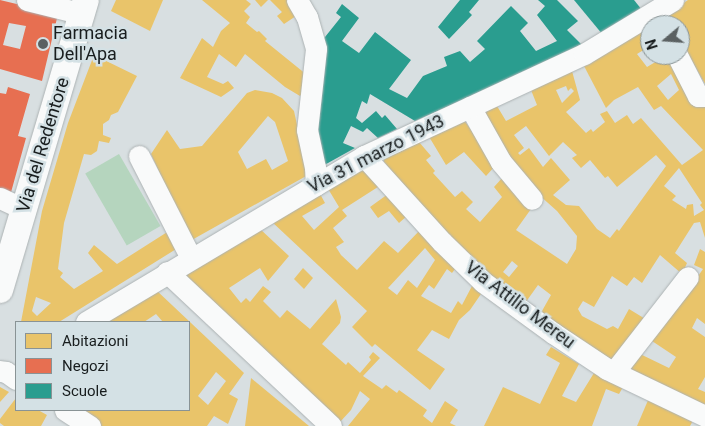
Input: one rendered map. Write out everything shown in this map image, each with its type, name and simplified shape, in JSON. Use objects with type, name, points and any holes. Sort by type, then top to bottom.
[{"type":"street","points":[[27,0],[85,7]]},
{"type":"street","points":[[297,0],[307,17],[316,48],[307,130],[315,167],[316,184]]},
{"type":"street","name":"Via 31 marzo 1943","points":[[88,321],[364,156],[584,54],[673,0]]},
{"type":"street","name":"Via del Redentore","points":[[0,290],[85,7]]},
{"type":"street","points":[[682,65],[698,96],[705,96]]},
{"type":"street","points":[[470,107],[501,162],[532,198]]},
{"type":"street","points":[[139,156],[191,258]]},
{"type":"street","name":"Via Attilio Mereu","points":[[364,156],[442,242],[483,282],[553,333],[614,372],[705,416]]},
{"type":"street","points":[[0,198],[24,209]]},
{"type":"street","points":[[167,272],[331,426]]},
{"type":"street","points":[[614,372],[688,277]]},
{"type":"street","points":[[67,411],[90,426]]},
{"type":"green space","points":[[119,154],[161,226],[127,245],[85,174]]},
{"type":"building: Abitazioni","points":[[116,0],[163,0],[150,31],[111,11]]},
{"type":"building: Abitazioni","points":[[202,0],[246,0],[251,4],[244,11],[250,17],[246,23],[257,32],[259,31],[267,39],[265,41],[307,75],[302,94],[300,96],[285,87],[245,54],[236,67],[219,54],[207,77],[223,84],[228,81],[234,88],[221,97],[180,78],[202,38],[213,47],[221,31],[230,23]]},
{"type":"building: Abitazioni","points":[[255,0],[268,0],[261,7]]},
{"type":"building: Abitazioni","points":[[270,0],[292,0],[299,14],[284,24],[277,16],[282,12]]},
{"type":"building: Abitazioni","points":[[688,0],[705,0],[705,84],[690,58],[690,15],[666,15]]},
{"type":"building: Abitazioni","points":[[640,32],[640,52],[637,54],[640,58],[640,65],[645,65],[647,67],[650,65],[675,65],[705,104],[705,238],[700,222],[694,223],[675,253],[687,263],[682,274],[660,255],[642,283],[634,277],[627,286],[612,276],[594,307],[583,301],[578,309],[582,316],[607,329],[613,326],[618,329],[629,309],[647,320],[616,361],[585,347],[538,318],[551,295],[538,285],[523,306],[463,255],[384,162],[384,155],[419,142],[431,156],[426,160],[435,171],[433,173],[455,197],[462,191],[473,202],[466,209],[480,222],[502,197],[494,187],[503,177],[531,209],[516,230],[567,264],[576,249],[577,236],[557,211],[529,186],[481,114],[497,106],[506,121],[537,105],[531,90],[572,71],[580,100],[566,112],[586,133],[591,129],[593,132],[605,122],[600,114],[607,111],[615,123],[627,115],[633,124],[641,118],[682,165],[703,150],[661,106],[654,110],[638,87],[614,100],[606,108],[584,66]],"holes":[[[671,74],[679,90],[668,100],[657,86]],[[566,86],[568,91],[571,88],[574,91],[562,103],[556,90]],[[526,126],[549,156],[563,142],[577,155],[572,158],[581,168],[590,160],[605,178],[608,176],[617,187],[656,155],[666,166],[619,231],[617,229],[610,238],[597,229],[579,206],[566,205],[553,195],[570,180],[551,158],[543,167],[529,148],[520,155],[518,153],[524,148],[514,135]],[[679,168],[702,203],[700,205],[704,210],[694,216],[693,204],[687,205],[686,209],[672,200],[676,196],[664,186]],[[512,261],[518,266],[509,277],[503,272]]]},
{"type":"building: Abitazioni","points":[[94,55],[137,76],[118,112],[111,115],[109,120],[103,124],[103,135],[111,138],[109,143],[99,141],[97,151],[91,155],[84,154],[64,223],[58,269],[63,273],[60,277],[74,289],[103,271],[88,253],[94,245],[117,264],[172,229],[181,246],[61,321],[21,321],[42,211],[68,123]],"holes":[[[36,297],[51,303],[37,316],[32,311]]]},
{"type":"building: Abitazioni","points":[[255,90],[272,93],[282,98],[294,111],[308,175],[190,241],[151,154],[167,130],[180,149],[202,146],[247,93]],"holes":[[[268,116],[275,122],[288,161],[272,170],[266,159],[247,169],[238,152]]]},
{"type":"building: Abitazioni","points":[[464,120],[496,165],[486,176],[464,152],[446,165],[428,135]]},
{"type":"building: Abitazioni","points":[[363,165],[381,185],[342,210],[347,216],[333,228],[344,242],[336,247],[341,255],[357,270],[384,241],[398,253],[420,230],[455,269],[452,273],[447,269],[434,289],[429,285],[421,296],[451,313],[458,301],[462,305],[472,286],[481,294],[470,310],[459,320],[449,339],[432,330],[417,350],[445,369],[430,390],[375,344],[372,347],[352,327],[367,311],[271,221],[319,192],[325,203],[302,216],[314,230],[339,207],[327,187]],"holes":[[[425,248],[435,260],[417,288],[408,280],[397,295],[388,288]]]},
{"type":"building: Abitazioni","points":[[388,194],[407,216],[399,223],[389,211],[378,218],[370,207]]},
{"type":"building: Abitazioni","points":[[259,228],[289,256],[268,281],[260,268],[229,288],[241,303],[246,298],[250,302],[263,286],[271,292],[263,301],[280,318],[287,310],[310,329],[336,299],[341,317],[340,323],[322,344],[346,365],[348,362],[360,373],[371,360],[369,357],[373,352],[380,358],[363,376],[382,389],[386,385],[397,393],[399,390],[427,410],[423,416],[432,423],[445,401],[458,410],[450,423],[456,426],[348,426],[370,399],[360,391],[351,410],[340,422],[215,312],[186,275]]},
{"type":"building: Abitazioni","points":[[700,249],[705,252],[705,324],[697,318],[692,328],[705,337],[705,377],[698,389],[705,392],[705,407],[625,372],[638,353],[669,368],[676,357],[649,339],[678,305],[703,269],[694,265]]},
{"type":"building: Abitazioni","points":[[303,268],[313,278],[304,289],[294,279]]},
{"type":"building: Abitazioni","points":[[155,289],[189,321],[162,321],[156,314],[146,321],[108,321]]},
{"type":"building: Abitazioni","points":[[190,322],[244,373],[229,394],[238,399],[228,424],[214,416],[207,426],[102,426],[76,411],[190,411]],"holes":[[[216,372],[226,381],[208,405],[198,396]]]},
{"type":"building: Abitazioni","points":[[551,347],[579,364],[562,396],[576,402],[594,373],[623,387],[619,394],[606,389],[592,426],[484,426],[503,387],[540,404],[560,363],[546,355]]},
{"type":"building: Abitazioni","points":[[251,378],[309,426],[245,426]]},
{"type":"building: Abitazioni","points":[[0,387],[9,392],[0,402]]},
{"type":"building: Abitazioni","points":[[649,398],[694,419],[690,426],[637,426]]},
{"type":"building: Abitazioni","points":[[15,399],[15,411],[40,411],[47,415],[41,426],[4,426],[0,423],[0,419]]},
{"type":"building: Negozi","points":[[0,0],[58,14],[42,81],[0,69]],"holes":[[[9,23],[26,26],[20,49],[3,45]]]},
{"type":"building: Negozi","points":[[8,87],[30,94],[18,136],[26,138],[10,196],[0,192],[0,93],[6,94]]},
{"type":"building: Scuole","points":[[460,0],[479,0],[469,12],[472,15],[449,39],[438,27]]},
{"type":"building: Scuole","points":[[538,0],[557,0],[578,21],[567,30],[584,47],[415,121],[370,94],[367,104],[362,101],[356,118],[362,123],[376,111],[382,118],[385,115],[397,129],[378,138],[367,128],[363,132],[351,126],[343,143],[355,148],[319,168],[314,150],[321,42],[341,17],[336,13],[342,4],[359,18],[342,41],[359,53],[375,32],[411,60],[389,89],[407,98],[423,76],[447,66],[444,57],[460,51],[470,62],[485,49],[477,41],[511,6],[528,23],[520,31],[536,51],[557,41],[537,15],[545,6]]},
{"type":"building: Scuole","points":[[574,0],[634,0],[642,10],[603,35]]},
{"type":"place","name":"Farmacia Dell'Apa","points":[[43,44]]}]
